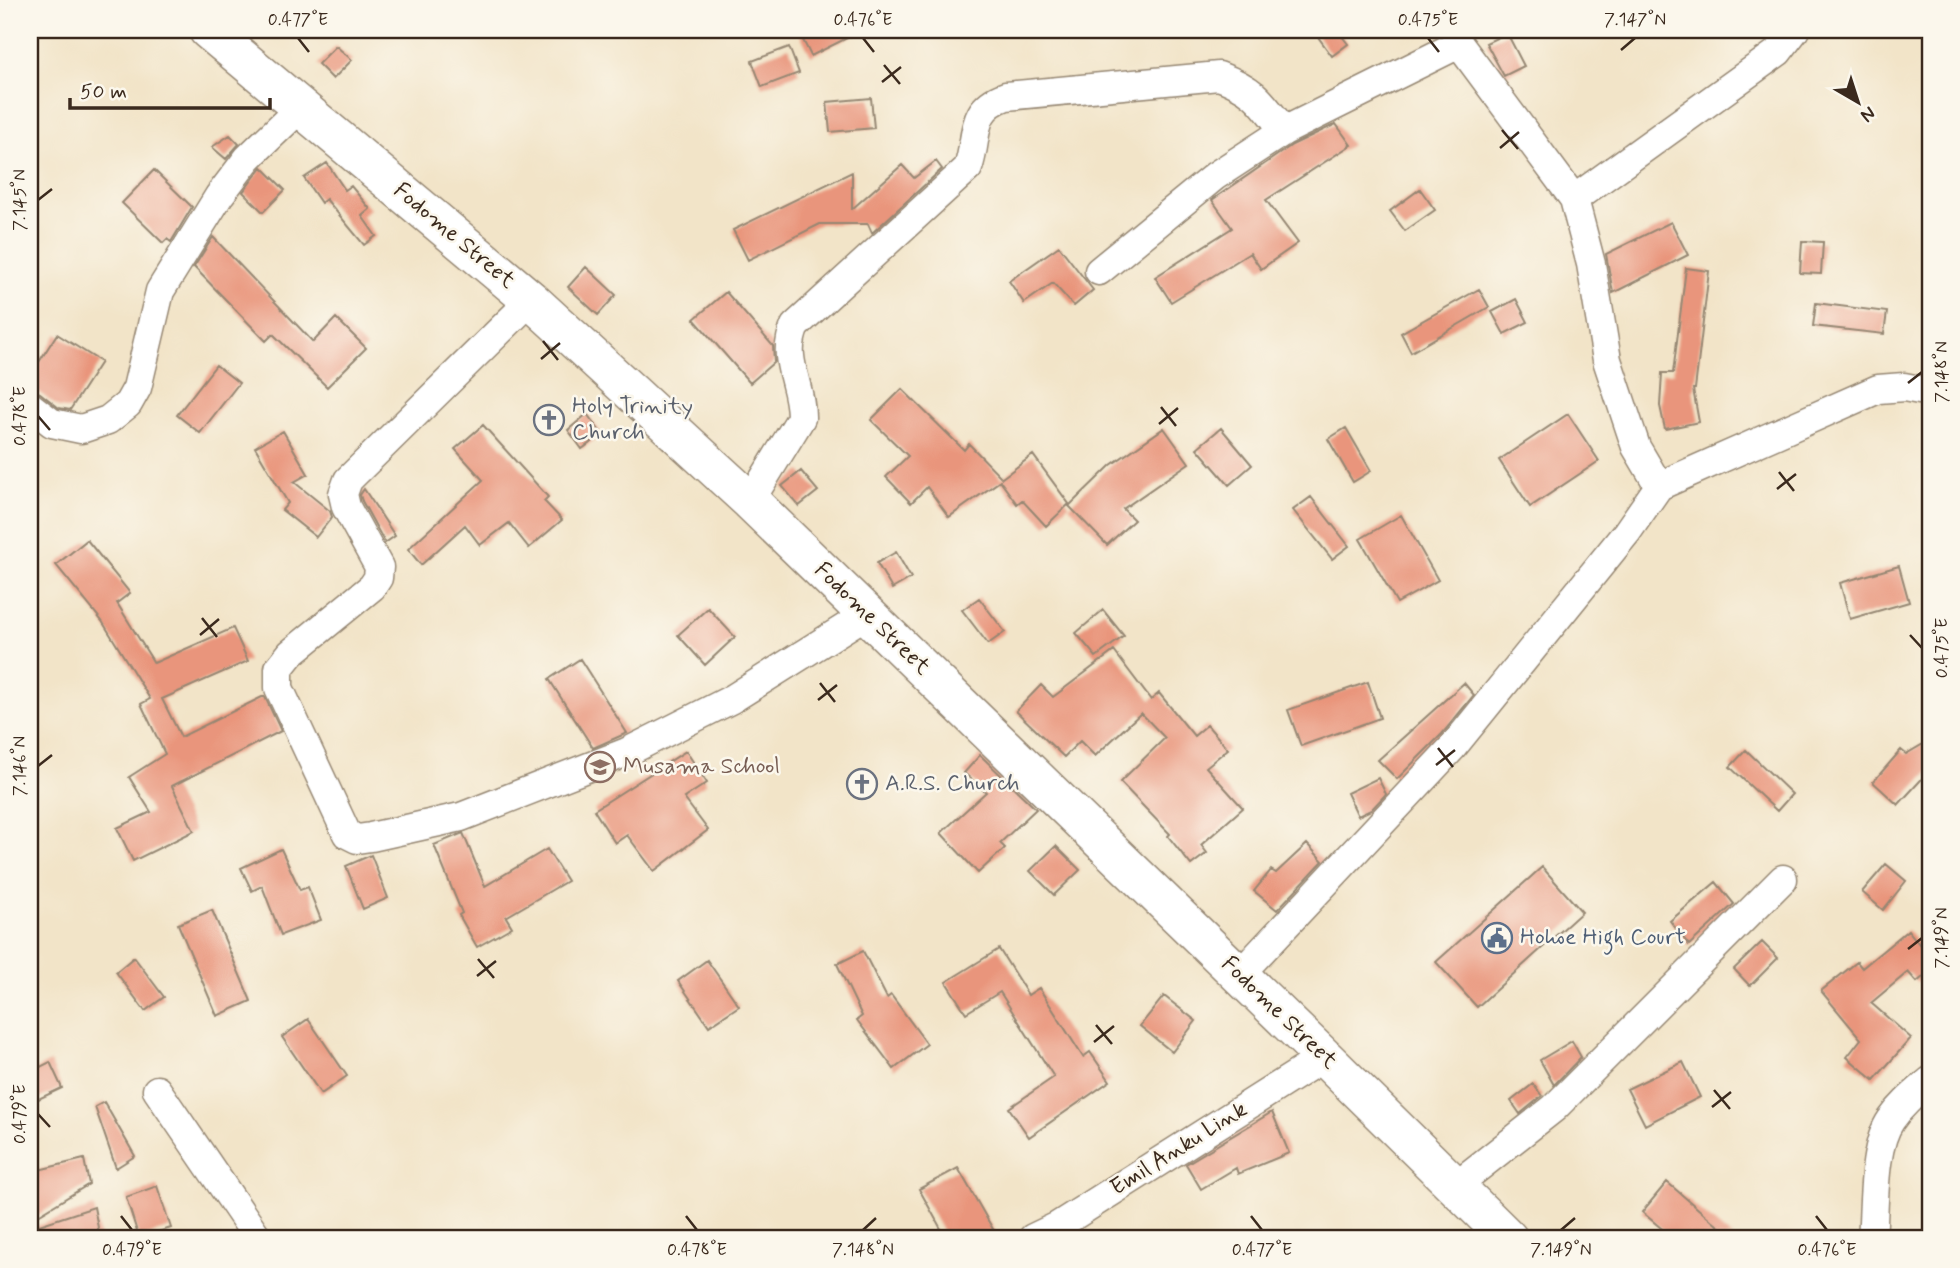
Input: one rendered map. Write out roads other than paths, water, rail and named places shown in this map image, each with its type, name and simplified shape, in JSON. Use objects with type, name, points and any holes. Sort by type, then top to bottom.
[{"type":"street","name":"Fodome Street","points":[[208,30],[531,300],[750,501],[1508,1238]]},
{"type":"street","points":[[1574,199],[1778,52],[1795,30]]},
{"type":"street","points":[[1099,271],[1215,176],[1284,131],[1457,37],[1574,199],[1591,264],[1607,360],[1636,447],[1660,486]]},
{"type":"street","points":[[750,501],[801,418],[801,406],[788,351],[795,326],[968,168],[974,152],[976,123],[983,109],[993,100],[1006,96],[1219,76],[1239,83],[1255,94],[1284,131]]},
{"type":"street","points":[[30,406],[52,423],[81,429],[108,420],[128,404],[137,388],[160,291],[219,196],[248,158],[300,108]]},
{"type":"street","points":[[531,300],[348,480],[343,494],[346,507],[379,567],[378,578],[372,587],[291,653],[279,668],[279,688],[347,834],[357,839],[371,837],[461,817],[627,752],[732,699],[867,614]]},
{"type":"street","points":[[1239,975],[1452,748],[1628,532],[1660,486],[1878,389],[1904,387],[1930,392]]},
{"type":"street","points":[[1455,1186],[1554,1108],[1783,879]]},
{"type":"street","name":"Emil Anku Link","points":[[1033,1238],[1056,1227],[1324,1057]]},
{"type":"street","points":[[1876,1235],[1879,1149],[1889,1122],[1904,1104],[1930,1082]]},
{"type":"street","points":[[157,1090],[258,1238]]},
{"type":"place","name":"Holy Trinity Church","points":[[549,420]]},
{"type":"place","name":"Musama School","points":[[600,767]]},
{"type":"place","name":"A.R.S. Church","points":[[862,784]]},
{"type":"place","name":"Hohoe High Court","points":[[1497,938]]}]
